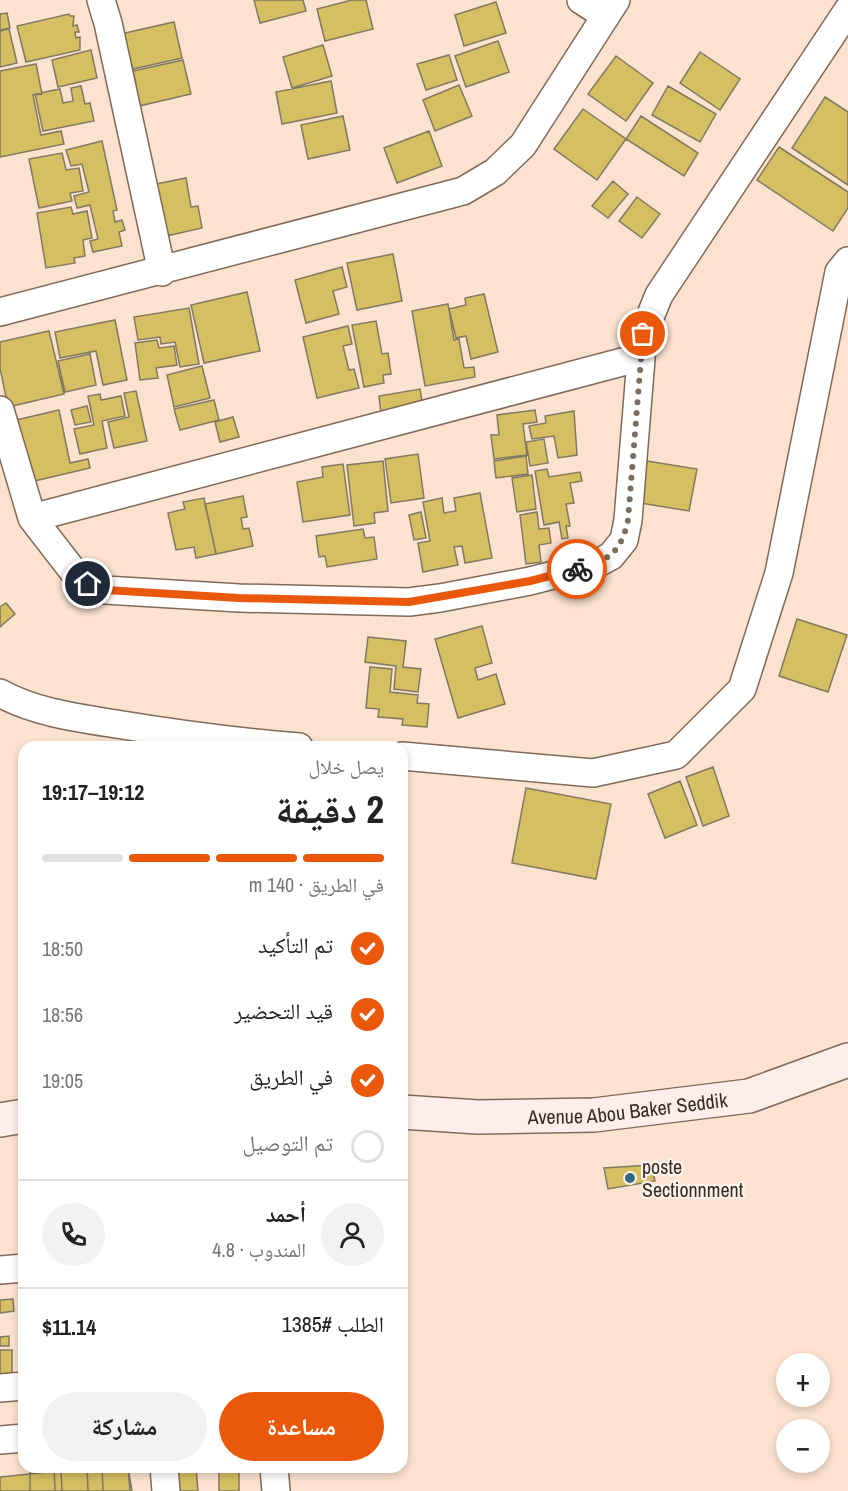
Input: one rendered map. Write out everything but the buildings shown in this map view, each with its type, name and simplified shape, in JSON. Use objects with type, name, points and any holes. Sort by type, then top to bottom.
[{"type":"main road","name":"Avenue Abou Baker Seddik","points":[[408,1113],[478,1117],[594,1115],[749,1096],[848,1060]]},
{"type":"main road","points":[[0,1120],[18,1117]]},
{"type":"street","points":[[101,0],[111,34],[162,272]]},
{"type":"street","points":[[0,312],[162,272],[463,191],[495,172],[523,145],[611,8],[581,0]]},
{"type":"street","points":[[0,410],[32,518],[73,571],[88,584],[105,590],[239,598],[409,602],[530,581],[596,564],[611,556],[624,540],[628,520],[643,334],[659,295],[848,10]]},
{"type":"street","points":[[408,757],[593,773],[676,755],[742,690],[779,573],[838,272],[848,261]]},
{"type":"street","points":[[32,518],[641,357]]},
{"type":"street","points":[[0,693],[12,700],[80,718],[229,741]]},
{"type":"street","points":[[0,1270],[18,1268]]},
{"type":"street","points":[[0,1388],[18,1386]]},
{"type":"street","points":[[0,1440],[18,1438]]},
{"type":"street","points":[[164,1473],[166,1491]]},
{"type":"street","points":[[274,1473],[276,1491]]},
{"type":"way so far","points":[[577,569],[596,564],[611,556],[624,540],[628,520],[643,334]]},
{"type":"place","name":"poste Sectionnment","points":[[630,1178]]},
{"type":"route","points":[[88,584],[105,590],[239,598],[409,602],[530,581],[577,569]]}]
